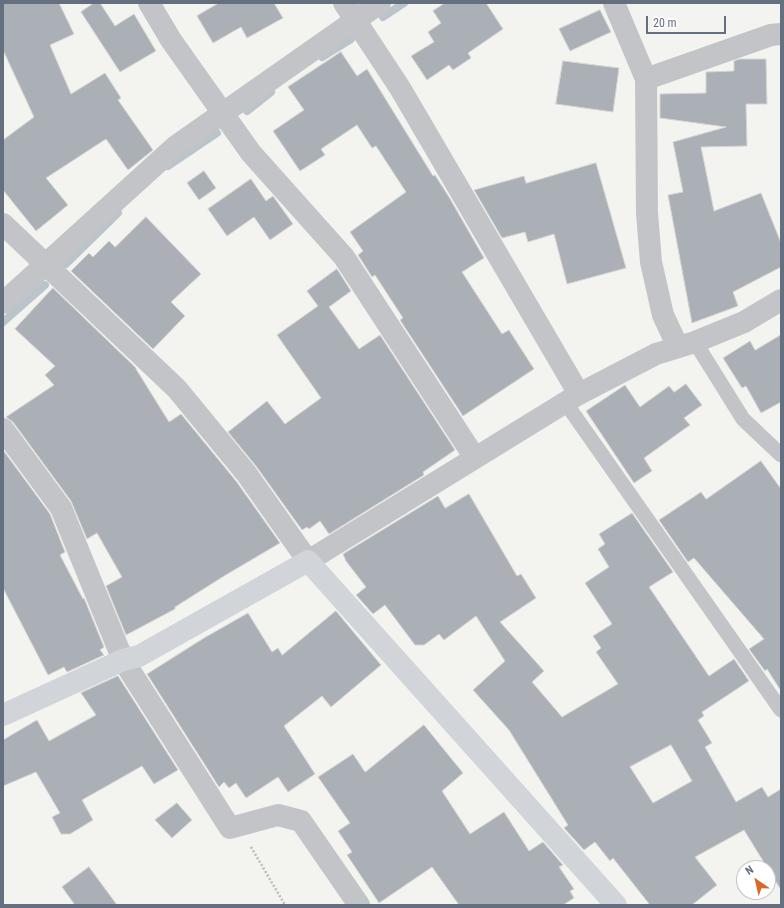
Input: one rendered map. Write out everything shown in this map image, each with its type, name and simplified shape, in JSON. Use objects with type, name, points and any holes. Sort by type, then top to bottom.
[{"type":"street","points":[[150,3],[171,40],[251,153],[344,257],[475,458]]},
{"type":"street","points":[[3,303],[44,264],[176,146],[223,112],[350,12],[380,3]]},
{"type":"street","points":[[614,3],[646,78],[647,213],[651,262],[663,315],[687,344]]},
{"type":"street","points":[[350,12],[400,88],[572,398]]},
{"type":"street","points":[[646,78],[771,35],[781,34]]},
{"type":"street","points":[[3,224],[177,389],[246,474],[308,561],[616,905]]},
{"type":"street","points":[[3,715],[123,660],[138,656],[308,561],[572,398],[656,354],[744,322],[781,300]]},
{"type":"street","points":[[3,429],[61,508],[123,660],[230,828],[278,815],[301,821],[359,905]]},
{"type":"lane","points":[[687,344],[743,419],[781,455]]},
{"type":"lane","points":[[572,398],[781,710]]},
{"type":"path","points":[[238,826],[285,905]]},
{"type":"building","points":[[3,3],[59,3],[74,34],[50,45],[71,94],[105,73],[121,98],[118,100],[153,150],[128,170],[106,139],[46,178],[68,205],[36,231],[3,190],[3,140],[34,117],[3,50]]},
{"type":"building","points":[[94,3],[100,3],[115,26],[134,14],[156,51],[120,72],[81,12]]},
{"type":"building","points":[[219,3],[274,3],[283,18],[247,38],[241,27],[213,43],[197,16]]},
{"type":"building","points":[[445,3],[486,3],[503,29],[468,53],[471,58],[453,70],[449,65],[427,80],[411,56],[434,42],[428,32],[441,23],[433,11]]},
{"type":"building","points":[[600,10],[611,32],[570,51],[559,29]]},
{"type":"building","points":[[341,52],[357,76],[367,69],[433,176],[435,175],[449,197],[484,258],[462,272],[502,334],[509,330],[534,369],[463,416],[400,320],[403,318],[375,275],[372,277],[358,255],[363,251],[350,232],[406,192],[376,146],[372,148],[357,125],[321,149],[325,155],[300,171],[273,131],[304,110],[288,87]]},
{"type":"building","points":[[740,59],[766,59],[767,104],[746,104],[747,146],[701,147],[714,211],[761,193],[781,243],[781,267],[733,292],[738,306],[692,323],[668,195],[683,192],[673,142],[726,127],[660,118],[660,94],[706,93],[706,72],[734,71],[734,61]]},
{"type":"building","points":[[563,61],[619,68],[613,112],[556,104]]},
{"type":"building","points":[[596,163],[626,268],[567,284],[554,234],[528,242],[525,232],[502,238],[474,190],[524,176],[526,183]]},
{"type":"building","points":[[204,171],[216,188],[199,200],[187,183]]},
{"type":"building","points":[[251,179],[266,201],[273,196],[293,224],[270,240],[254,217],[227,236],[208,209]]},
{"type":"building","points":[[146,217],[201,274],[171,302],[185,316],[153,349],[71,271],[89,253],[93,257],[109,241],[115,247]]},
{"type":"building","points":[[337,269],[351,291],[329,307],[359,349],[380,335],[455,450],[423,472],[424,475],[329,534],[320,521],[309,529],[307,527],[302,530],[256,466],[228,432],[267,401],[285,424],[321,398],[277,335],[318,306],[307,291]]},
{"type":"building","points":[[53,288],[136,368],[169,422],[181,414],[236,481],[280,543],[224,576],[175,607],[175,609],[126,635],[106,586],[122,577],[97,533],[87,539],[71,501],[13,422],[6,417],[54,385],[45,375],[55,366],[15,329]]},
{"type":"building","points":[[781,335],[781,402],[761,413],[746,386],[742,388],[723,358],[750,341],[755,350]]},
{"type":"building","points":[[686,384],[702,405],[684,418],[690,425],[644,458],[652,471],[634,483],[586,411],[625,385],[640,407],[669,386],[674,392]]},
{"type":"building","points":[[3,450],[50,514],[65,552],[60,555],[83,599],[84,598],[104,647],[100,650],[104,655],[67,672],[64,667],[48,675],[3,588]]},
{"type":"building","points":[[761,461],[781,489],[781,691],[767,669],[765,671],[749,649],[764,639],[694,558],[688,562],[659,520],[701,492],[706,499]]},
{"type":"building","points":[[469,494],[517,576],[521,574],[536,598],[500,622],[544,671],[532,682],[562,717],[618,684],[596,652],[601,648],[593,636],[612,624],[585,583],[609,567],[598,549],[605,544],[599,534],[632,513],[673,572],[649,587],[709,676],[734,659],[749,681],[702,712],[704,716],[698,720],[712,743],[705,747],[736,802],[762,787],[768,797],[781,789],[781,890],[776,882],[776,860],[762,860],[744,830],[695,857],[717,885],[692,905],[650,905],[613,858],[610,861],[595,842],[584,850],[564,828],[568,825],[509,730],[473,690],[505,661],[476,616],[444,640],[439,634],[424,645],[415,645],[385,605],[373,614],[356,595],[366,587],[346,561],[343,554],[438,496],[445,508]],"holes":[[[671,745],[692,781],[653,803],[630,767]]]},
{"type":"building","points":[[336,611],[381,665],[331,707],[322,696],[284,726],[315,774],[288,792],[278,777],[246,798],[236,783],[229,788],[224,782],[219,787],[147,674],[204,638],[248,613],[272,652],[278,648],[282,655]]},
{"type":"building","points":[[118,676],[178,770],[154,784],[142,766],[82,800],[93,820],[70,834],[61,834],[52,817],[60,813],[36,772],[3,786],[3,740],[37,720],[49,741],[96,715],[81,693]]},
{"type":"building","points":[[424,725],[463,773],[442,791],[470,834],[504,812],[529,851],[543,842],[563,865],[559,867],[574,889],[570,891],[574,898],[563,905],[459,905],[432,867],[379,903],[347,855],[352,852],[338,831],[350,823],[318,777],[353,754],[365,772]]},
{"type":"building","points":[[177,803],[192,820],[172,838],[155,820]]},
{"type":"building","points":[[89,867],[117,905],[75,905],[62,887]]},
{"type":"waterway","points":[[383,17],[404,3]]},
{"type":"waterway","points":[[322,57],[351,39]]},
{"type":"waterway","points":[[247,111],[271,92]]},
{"type":"waterway","points":[[168,166],[217,133]]},
{"type":"waterway","points":[[66,264],[118,213]]},
{"type":"waterway","points":[[3,322],[45,285]]}]
